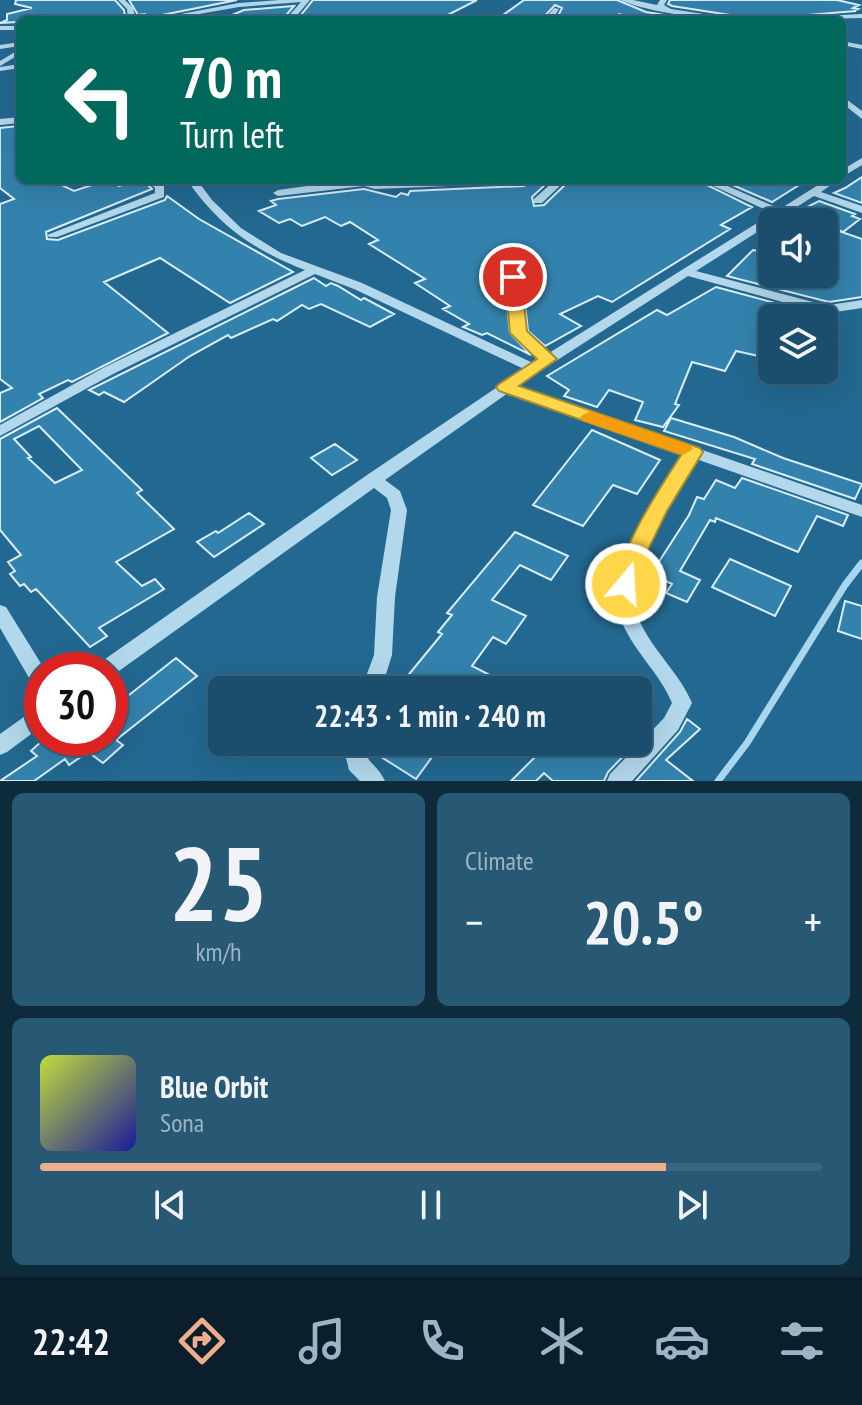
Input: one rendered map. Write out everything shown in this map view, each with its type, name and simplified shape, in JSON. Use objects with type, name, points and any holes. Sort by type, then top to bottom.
[{"type":"street","points":[[121,0],[130,8],[131,16]]},
{"type":"street","points":[[192,16],[254,3],[306,0]]},
{"type":"street","points":[[292,16],[306,0]]},
{"type":"street","points":[[623,0],[710,16]]},
{"type":"street","points":[[664,0],[660,5],[667,10]]},
{"type":"street","points":[[198,1],[210,11]]},
{"type":"street","points":[[551,16],[556,9]]},
{"type":"street","points":[[664,16],[667,10]]},
{"type":"street","points":[[0,67],[16,54]]},
{"type":"street","points":[[53,235],[160,195],[160,187],[156,184]]},
{"type":"street","points":[[195,184],[208,202],[237,230],[277,255],[541,364]]},
{"type":"street","points":[[278,193],[345,184]]},
{"type":"street","points":[[368,184],[388,184]]},
{"type":"street","points":[[538,201],[557,184]]},
{"type":"street","points":[[714,184],[769,208]]},
{"type":"street","points":[[789,208],[827,184]]},
{"type":"street","points":[[814,193],[862,210]]},
{"type":"street","points":[[128,654],[505,387],[758,228]]},
{"type":"street","points":[[0,431],[108,371],[312,271]]},
{"type":"street","points":[[690,273],[812,306],[829,309],[862,304]]},
{"type":"street","points":[[513,277],[519,333],[541,364]]},
{"type":"street","points":[[505,387],[862,511]]},
{"type":"street","points":[[618,781],[671,724],[682,703],[679,692],[643,644],[628,614],[626,584],[633,558],[657,510],[693,452]]},
{"type":"street","points":[[373,479],[394,495],[399,510],[386,597],[383,655],[376,676]]},
{"type":"street","points":[[0,612],[24,652]]},
{"type":"street","points":[[0,746],[24,728]]},
{"type":"street","points":[[355,756],[356,763],[374,781]]},
{"type":"building","points":[[16,0],[115,0],[125,16],[16,16],[16,22],[0,23],[7,20],[7,14],[32,8],[15,4]]},
{"type":"building","points":[[129,0],[237,0],[157,16],[138,15]]},
{"type":"building","points":[[313,0],[477,0],[446,16],[300,16]]},
{"type":"building","points":[[524,0],[617,0],[646,12],[671,16],[558,16],[562,8],[555,5],[545,16],[502,16]]},
{"type":"building","points":[[670,0],[837,0],[859,5],[853,8],[858,9],[853,11],[856,11],[795,16],[737,16],[668,4]]},
{"type":"building","points":[[294,6],[285,16],[230,16],[244,10]]},
{"type":"building","points":[[16,126],[16,184],[59,184],[74,191],[95,184],[147,184],[152,189],[46,232],[47,239],[58,240],[165,200],[167,196],[199,219],[293,272],[230,303],[160,258],[104,282],[168,333],[72,382],[68,380],[39,394],[43,398],[0,422],[0,393],[12,388],[0,379],[0,204],[14,199],[0,188],[0,128]]},
{"type":"building","points":[[862,177],[862,203],[834,193],[845,188]]},
{"type":"building","points":[[546,184],[532,197],[534,206],[544,205],[566,184],[705,184],[752,207],[721,225],[730,229],[612,302],[598,296],[560,314],[581,326],[545,346],[528,331],[522,277],[515,270],[508,271],[504,277],[510,333],[531,355],[487,333],[482,335],[463,327],[469,324],[443,309],[450,306],[415,283],[425,279],[369,244],[378,240],[350,222],[341,226],[325,217],[302,226],[290,219],[279,223],[259,211],[276,205],[271,201],[278,199],[364,189],[396,197],[401,193],[408,195],[410,191]]},
{"type":"building","points":[[730,184],[801,184],[772,202]]},
{"type":"building","points":[[819,201],[855,214],[852,216],[860,219],[843,232],[838,230],[838,208],[805,208]]},
{"type":"building","points":[[838,231],[862,239],[862,297],[829,302],[774,288],[838,288]]},
{"type":"building","points":[[753,250],[758,251],[758,284],[727,276]]},
{"type":"building","points":[[314,278],[326,286],[331,283],[338,286],[394,314],[370,327],[321,304],[309,309],[302,305],[277,321],[273,319],[231,338],[228,335],[190,356],[124,402],[104,392],[99,395],[89,390]]},
{"type":"building","points":[[716,287],[779,304],[758,304],[758,356],[736,351],[725,371],[692,362],[675,404],[679,405],[663,427],[635,420],[643,402],[609,390],[597,407],[564,396],[569,390],[547,376],[657,310],[667,315]]},
{"type":"building","points":[[57,408],[142,490],[137,493],[174,529],[116,562],[142,586],[155,579],[164,589],[99,628],[107,636],[90,647],[36,589],[31,592],[24,584],[20,586],[10,574],[15,571],[8,562],[21,555],[0,530],[0,439]],"holes":[[[39,426],[82,470],[55,483],[28,458],[31,457],[14,439]]]},
{"type":"building","points":[[671,418],[734,437],[783,458],[862,484],[855,499],[752,464],[755,459],[664,431]]},
{"type":"building","points":[[592,430],[660,460],[637,494],[613,485],[583,526],[533,505]]},
{"type":"building","points":[[335,444],[357,460],[332,475],[311,458]]},
{"type":"building","points":[[742,478],[848,515],[843,526],[817,516],[798,552],[716,518],[715,522],[710,520],[680,571],[700,580],[687,602],[666,593],[672,584],[651,574],[697,497],[704,499],[716,480],[735,488]]},
{"type":"building","points":[[249,513],[264,524],[214,557],[197,542],[216,531],[218,533]]},
{"type":"building","points":[[515,532],[568,556],[551,580],[520,565],[492,600],[526,616],[506,644],[493,637],[472,666],[488,674],[486,676],[408,676],[442,634],[438,632],[452,615],[447,613]]},
{"type":"building","points":[[730,559],[791,586],[775,616],[712,587]]},
{"type":"building","points":[[845,601],[862,606],[862,639],[838,631]]},
{"type":"building","points":[[176,658],[197,676],[128,731],[128,696]]},
{"type":"building","points":[[687,719],[700,729],[666,760],[693,781],[636,781],[680,732]]},
{"type":"building","points":[[37,756],[82,756],[69,765],[65,759],[34,781],[0,781]]},
{"type":"building","points":[[93,756],[111,756],[103,763]]},
{"type":"building","points":[[380,756],[433,756],[416,779]]},
{"type":"building","points":[[536,756],[623,756],[604,781],[553,781],[544,773],[536,781],[511,781]]},
{"type":"waterway","points":[[718,781],[747,743],[845,585],[862,563]]},
{"type":"slow traffic","points":[[590,417],[683,449]]},
{"type":"route","points":[[513,277],[519,333],[548,359],[505,387],[693,452],[657,510],[633,558],[626,584]]}]
